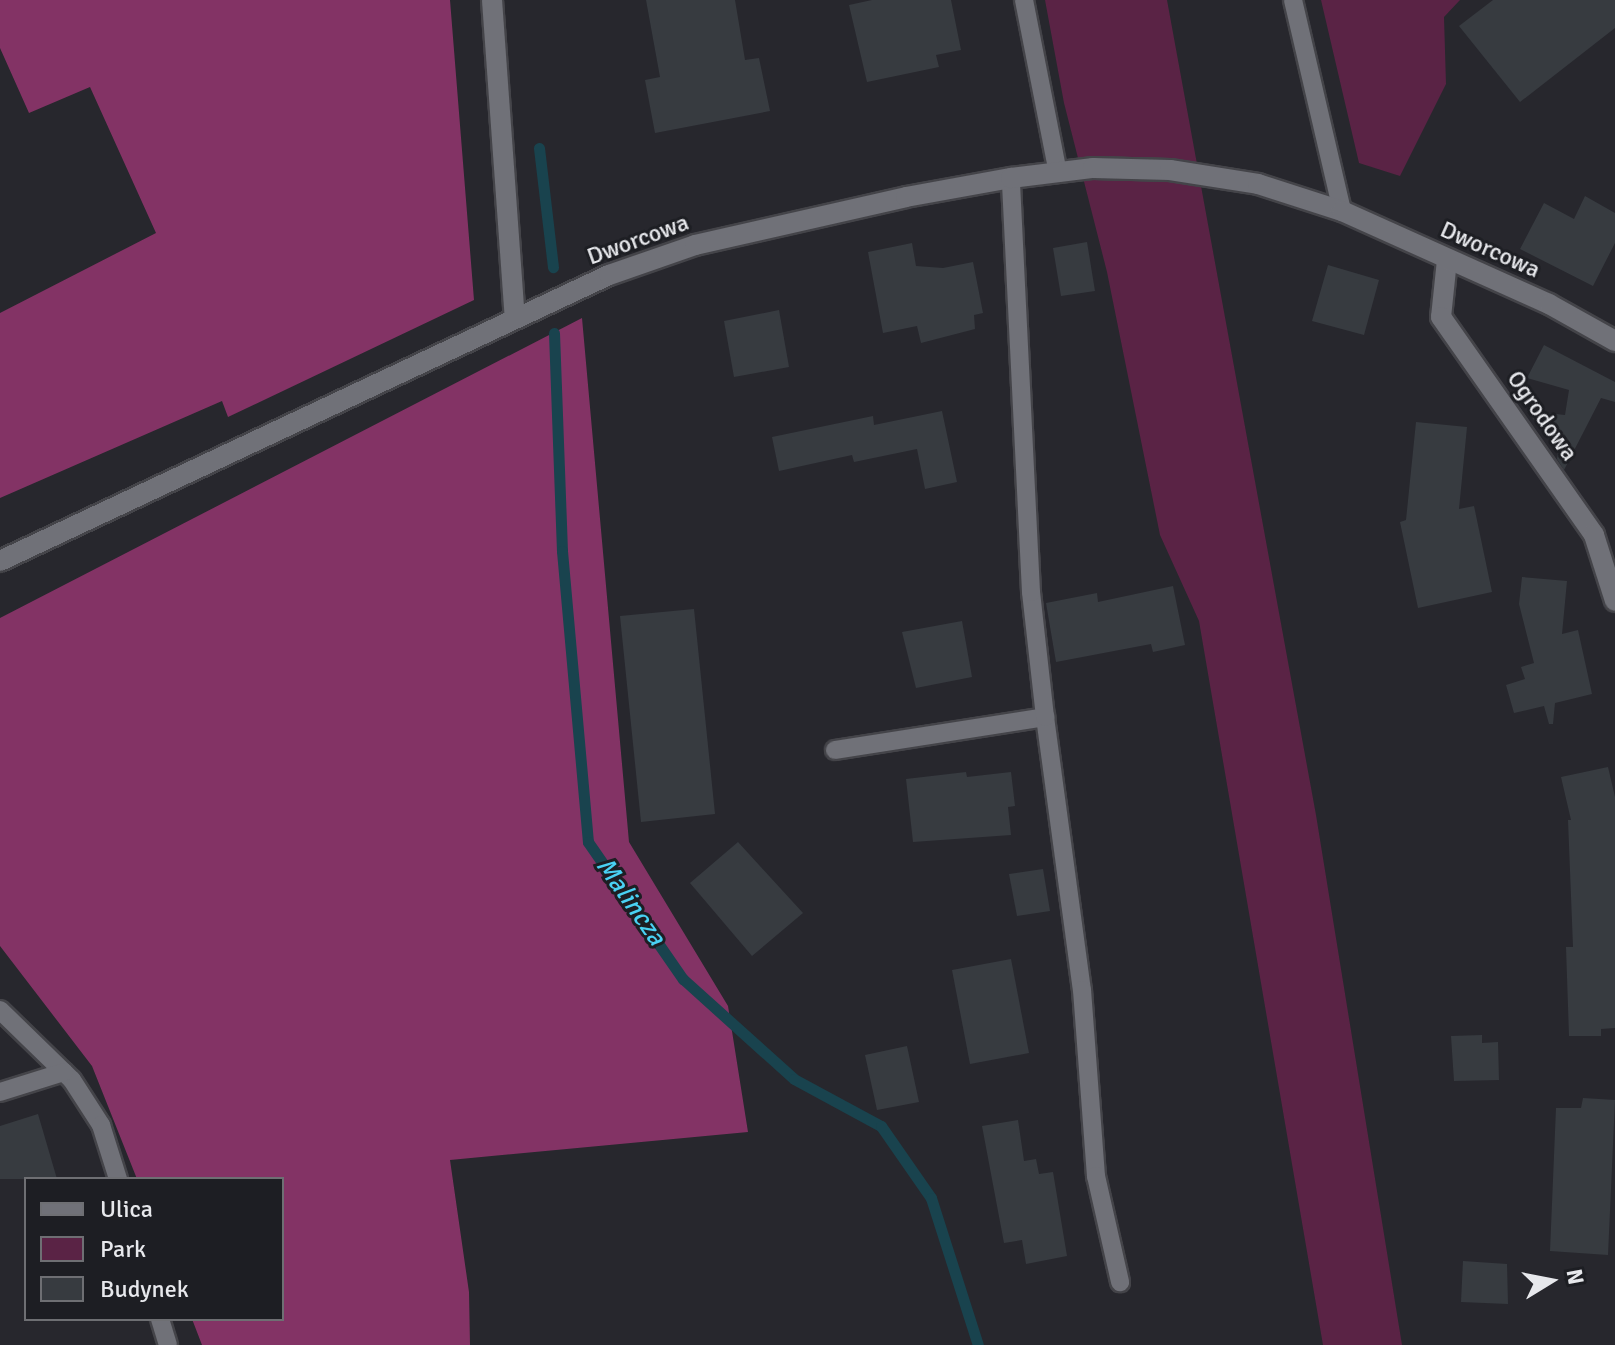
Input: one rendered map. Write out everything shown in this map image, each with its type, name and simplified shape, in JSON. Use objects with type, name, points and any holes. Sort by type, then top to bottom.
[{"type":"street","points":[[492,0],[515,317]]},
{"type":"street","name":"Dworcowa","points":[[0,561],[609,275],[695,245],[906,197],[1011,178],[1093,168],[1170,170],[1258,184],[1342,211],[1549,304],[1615,341]]},
{"type":"street","name":"Ogrodowa","points":[[1447,260],[1441,317],[1594,535],[1615,601]]},
{"type":"lane","points":[[1024,0],[1058,173]]},
{"type":"lane","points":[[1293,0],[1342,211]]},
{"type":"lane","points":[[1011,178],[1031,592],[1082,990],[1096,1176],[1120,1282]]},
{"type":"lane","points":[[835,750],[1045,717]]},
{"type":"lane","points":[[0,1010],[64,1072],[101,1125],[117,1177]]},
{"type":"lane","points":[[0,1092],[64,1072]]},
{"type":"lane","points":[[161,1321],[168,1345]]},
{"type":"green space","points":[[1045,0],[1167,0],[1316,815],[1402,1345],[1323,1345],[1199,621],[1160,535],[1107,272],[1064,103]]},
{"type":"green space","points":[[1321,0],[1460,0],[1444,17],[1446,84],[1400,176],[1359,163]]},
{"type":"shaded area","points":[[0,0],[450,0],[474,300],[228,417],[222,401],[0,498],[0,313],[156,233],[90,87],[29,113],[0,48]]},
{"type":"shaded area","points":[[582,318],[629,842],[728,1006],[748,1132],[450,1160],[469,1292],[470,1345],[202,1345],[193,1321],[284,1321],[284,1177],[136,1177],[92,1066],[0,946],[0,618]]},
{"type":"building","points":[[646,0],[735,0],[745,60],[759,58],[770,111],[655,133],[645,80],[660,77]]},
{"type":"building","points":[[872,0],[951,0],[961,50],[936,55],[939,67],[867,82],[849,5]]},
{"type":"building","points":[[1493,0],[1615,0],[1615,28],[1520,102],[1459,26]]},
{"type":"building","points":[[1585,196],[1615,213],[1615,243],[1593,286],[1520,249],[1544,203],[1574,219]]},
{"type":"building","points":[[1087,242],[1095,291],[1061,296],[1053,248]]},
{"type":"building","points":[[912,243],[916,266],[943,268],[973,262],[983,313],[974,315],[975,329],[921,343],[917,326],[883,333],[868,252]]},
{"type":"building","points":[[1328,265],[1379,280],[1364,335],[1312,321]]},
{"type":"building","points":[[779,310],[789,367],[734,377],[724,321]]},
{"type":"building","points":[[1544,345],[1615,382],[1615,402],[1601,398],[1564,470],[1557,459],[1558,451],[1527,411],[1565,415],[1569,390],[1527,378]]},
{"type":"building","points":[[942,411],[957,482],[925,489],[917,449],[854,462],[852,455],[779,471],[772,437],[873,416],[874,425]]},
{"type":"building","points":[[1416,422],[1467,427],[1459,509],[1474,506],[1492,592],[1418,608],[1400,522],[1406,520]]},
{"type":"building","points":[[1522,577],[1567,581],[1562,634],[1578,630],[1592,694],[1555,703],[1553,724],[1549,724],[1544,706],[1514,713],[1506,685],[1525,679],[1521,667],[1534,663],[1519,604]]},
{"type":"building","points":[[1173,586],[1185,645],[1153,652],[1151,644],[1056,662],[1046,603],[1097,593],[1098,602]]},
{"type":"building","points":[[694,609],[715,814],[641,822],[620,616]]},
{"type":"building","points":[[962,621],[972,677],[916,688],[902,632]]},
{"type":"building","points":[[1608,767],[1615,797],[1615,1028],[1601,1029],[1601,1036],[1569,1036],[1566,947],[1573,947],[1568,820],[1571,820],[1561,777]]},
{"type":"building","points":[[966,772],[967,777],[1011,772],[1015,806],[1008,807],[1011,835],[913,842],[906,779]]},
{"type":"building","points":[[738,842],[803,913],[752,956],[690,883]]},
{"type":"building","points":[[1043,869],[1050,911],[1017,916],[1009,874]]},
{"type":"building","points":[[1011,959],[1029,1053],[970,1064],[952,970]]},
{"type":"building","points":[[1482,1035],[1482,1043],[1498,1042],[1499,1080],[1454,1081],[1451,1036]]},
{"type":"building","points":[[907,1046],[919,1102],[877,1110],[865,1055]]},
{"type":"building","points":[[1583,1098],[1615,1100],[1608,1255],[1550,1251],[1556,1108],[1581,1108]]},
{"type":"building","points":[[38,1114],[56,1177],[0,1179],[0,1126]]},
{"type":"building","points":[[1018,1120],[1024,1161],[1036,1159],[1039,1174],[1053,1172],[1067,1256],[1026,1264],[1022,1240],[1004,1243],[982,1126]]},
{"type":"building","points":[[1463,1261],[1507,1264],[1508,1304],[1461,1302]]},
{"type":"waterway","name":"Malincza","points":[[539,148],[553,267]]},
{"type":"waterway","name":"Malincza","points":[[554,333],[562,551],[588,842],[683,979],[794,1079],[881,1126],[931,1198],[978,1345]]}]
